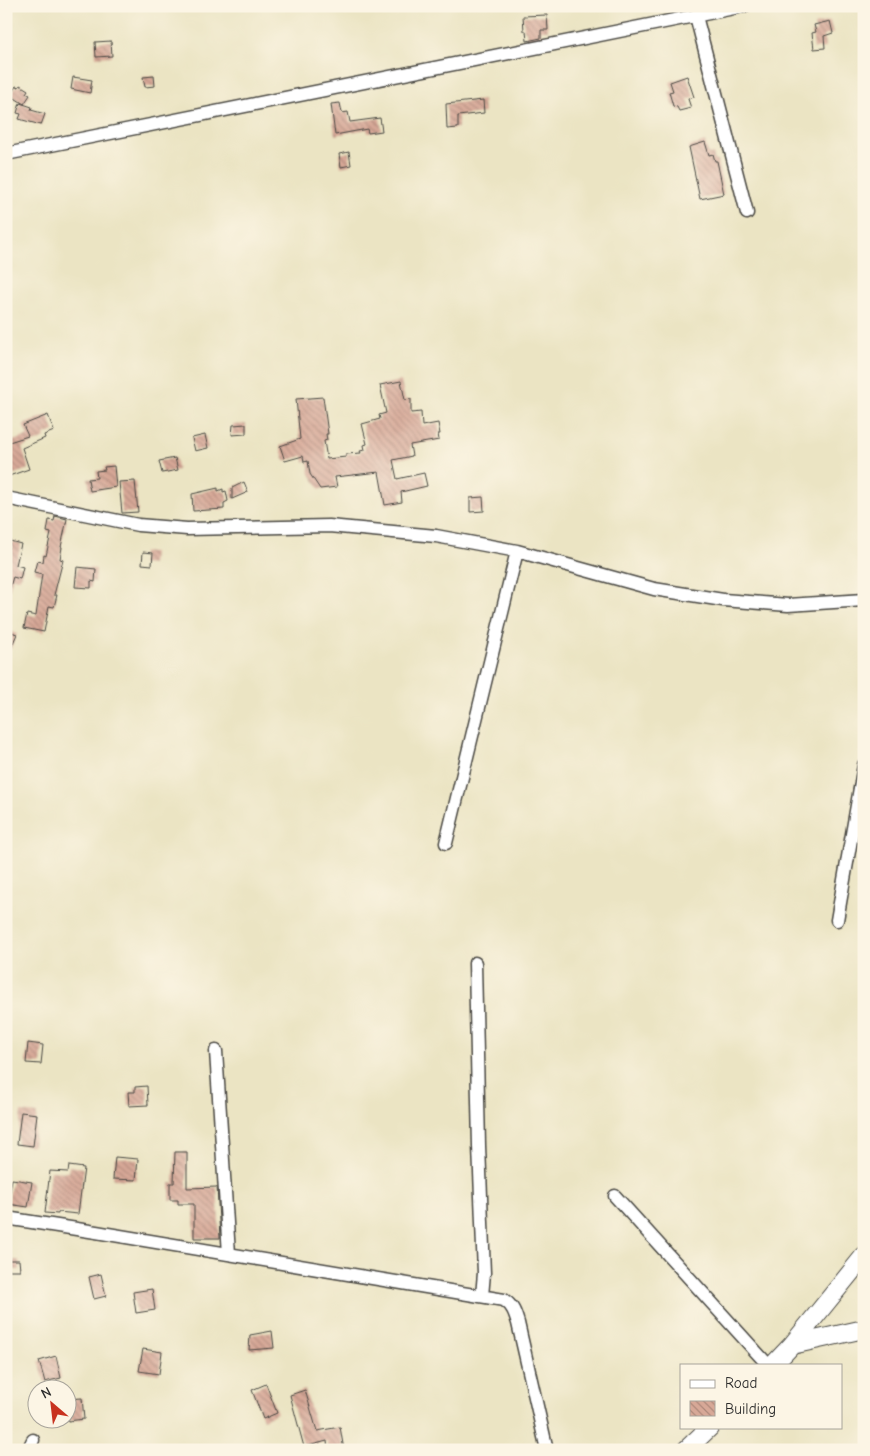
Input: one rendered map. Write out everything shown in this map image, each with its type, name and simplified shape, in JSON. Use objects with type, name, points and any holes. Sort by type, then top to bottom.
[{"type":"street","points":[[6,154],[744,6]]},
{"type":"street","points":[[696,16],[747,213]]},
{"type":"street","points":[[6,498],[138,525],[187,529],[328,526],[436,536],[516,551],[654,589],[723,600],[788,605],[864,600]]},
{"type":"street","points":[[446,843],[516,551]]},
{"type":"street","points":[[837,920],[864,765]]},
{"type":"street","points":[[475,963],[484,1273],[482,1296]]},
{"type":"street","points":[[216,1050],[228,1214],[229,1254]]},
{"type":"street","points":[[615,1196],[767,1364]]},
{"type":"street","points":[[6,1218],[504,1300],[514,1310],[547,1450]]},
{"type":"street","points":[[774,1364],[792,1345],[864,1256]]},
{"type":"street","points":[[792,1345],[864,1328]]},
{"type":"street","points":[[686,1450],[709,1428]]},
{"type":"building","points":[[547,15],[548,30],[541,30],[541,38],[527,41],[523,16]]},
{"type":"building","points":[[830,21],[833,33],[824,36],[825,48],[814,49],[812,33],[816,32],[814,25]]},
{"type":"building","points":[[111,41],[112,56],[96,57],[95,42]]},
{"type":"building","points":[[154,76],[155,86],[145,87],[143,77]]},
{"type":"building","points":[[687,76],[694,97],[688,99],[691,108],[679,111],[677,107],[673,106],[669,92],[673,91],[670,82]]},
{"type":"building","points":[[73,77],[92,80],[90,93],[71,89]]},
{"type":"building","points":[[20,85],[28,90],[26,93],[30,95],[24,104],[10,95],[16,86],[19,87]]},
{"type":"building","points":[[483,100],[484,113],[458,116],[458,128],[447,129],[446,104]]},
{"type":"building","points":[[20,103],[32,107],[31,110],[45,114],[41,125],[19,119],[21,114],[17,113]]},
{"type":"building","points":[[340,103],[342,113],[348,112],[350,122],[380,118],[382,131],[368,133],[367,129],[335,135],[331,104]]},
{"type":"building","points":[[705,142],[709,155],[713,154],[715,161],[717,161],[724,194],[700,199],[689,147]]},
{"type":"building","points":[[349,152],[351,165],[341,167],[339,154]]},
{"type":"building","points":[[401,381],[405,400],[411,399],[411,413],[421,412],[422,426],[438,423],[440,434],[438,434],[439,440],[410,445],[412,456],[393,460],[397,479],[424,473],[427,486],[401,492],[402,502],[385,505],[379,472],[335,477],[337,487],[320,489],[310,474],[308,461],[304,462],[303,456],[285,461],[280,446],[300,439],[296,399],[323,397],[328,434],[326,434],[327,440],[324,441],[327,459],[346,457],[346,454],[361,453],[360,451],[365,450],[364,445],[367,444],[362,424],[380,419],[379,415],[386,413],[380,385]]},
{"type":"building","points":[[48,415],[54,431],[44,435],[45,438],[22,448],[29,469],[6,477],[6,443],[28,436],[23,425]]},
{"type":"building","points":[[246,424],[246,434],[232,435],[233,425]]},
{"type":"building","points":[[205,435],[208,448],[195,451],[192,438]]},
{"type":"building","points":[[175,458],[178,470],[162,473],[159,461]]},
{"type":"building","points":[[114,466],[116,487],[90,491],[88,479],[97,478],[96,471],[105,470],[104,467]]},
{"type":"building","points":[[135,481],[138,512],[122,513],[119,482]]},
{"type":"building","points":[[244,482],[248,492],[232,499],[232,488]]},
{"type":"building","points":[[218,488],[218,491],[223,489],[223,492],[226,491],[228,501],[224,503],[224,509],[193,511],[192,494]]},
{"type":"building","points":[[483,497],[484,511],[470,512],[470,498]]},
{"type":"building","points":[[55,516],[67,519],[61,547],[60,559],[63,560],[54,595],[57,595],[54,607],[49,606],[44,632],[24,628],[27,614],[36,616],[42,574],[34,572],[37,561],[43,562],[44,555],[46,556],[51,533],[47,532],[49,520],[54,521]]},
{"type":"building","points":[[10,541],[21,544],[16,565],[23,567],[20,579],[13,577],[9,590],[6,589],[6,555]]},
{"type":"building","points":[[143,552],[153,553],[152,565],[142,564]]},
{"type":"building","points":[[77,567],[96,569],[95,582],[91,581],[91,588],[75,587]]},
{"type":"building","points":[[6,630],[17,634],[6,659]]},
{"type":"building","points":[[28,1043],[43,1045],[41,1064],[26,1063]]},
{"type":"building","points":[[147,1086],[148,1105],[129,1106],[128,1092],[135,1092],[135,1087]]},
{"type":"building","points":[[21,1112],[37,1114],[33,1146],[17,1144]]},
{"type":"building","points":[[175,1152],[187,1152],[187,1188],[217,1187],[220,1238],[194,1238],[194,1204],[178,1204],[178,1200],[170,1200],[170,1183],[174,1183]]},
{"type":"building","points":[[115,1157],[138,1159],[136,1180],[113,1179]]},
{"type":"building","points":[[69,1166],[84,1168],[78,1214],[45,1213],[50,1171],[68,1172]]},
{"type":"building","points":[[12,1179],[32,1182],[28,1207],[8,1204]]},
{"type":"building","points":[[6,1260],[19,1260],[20,1270],[6,1270]]},
{"type":"building","points":[[101,1274],[106,1296],[94,1299],[89,1277]]},
{"type":"building","points":[[152,1289],[155,1310],[136,1313],[133,1292]]},
{"type":"building","points":[[272,1331],[274,1348],[249,1350],[250,1335]]},
{"type":"building","points":[[143,1349],[162,1352],[159,1374],[139,1371]]},
{"type":"building","points":[[56,1356],[61,1378],[44,1378],[39,1361]]},
{"type":"building","points":[[266,1384],[277,1413],[263,1419],[252,1390]]},
{"type":"building","points":[[305,1390],[317,1431],[340,1427],[344,1450],[328,1450],[327,1441],[304,1447],[290,1395]]},
{"type":"building","points":[[78,1398],[82,1398],[84,1419],[78,1420]]}]
